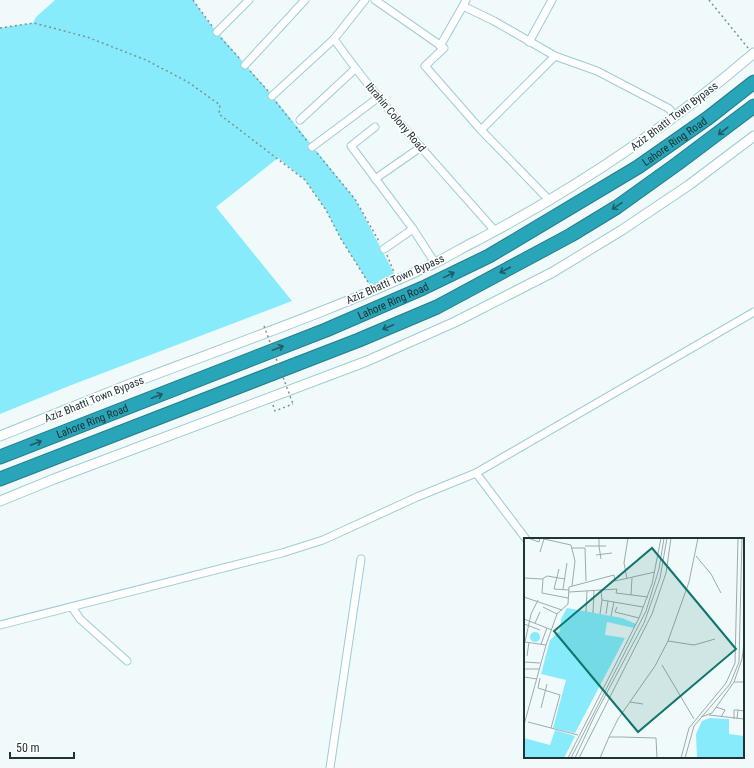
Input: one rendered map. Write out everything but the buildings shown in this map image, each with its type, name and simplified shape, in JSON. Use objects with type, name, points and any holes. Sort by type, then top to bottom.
[{"type":"highway","name":"Lahore Ring Road","points":[[0,457],[326,330],[423,288],[489,256],[638,166],[708,118],[754,82]]},
{"type":"highway","name":"Lahore Ring Road","points":[[0,479],[359,340],[437,307],[571,235],[617,207],[678,164],[754,106]]},
{"type":"street","points":[[217,32],[249,0]]},
{"type":"street","points":[[245,65],[305,0]]},
{"type":"street","points":[[272,96],[334,39],[365,0]]},
{"type":"street","points":[[375,0],[444,48],[425,66],[481,130],[550,201]]},
{"type":"street","points":[[529,42],[552,0]]},
{"type":"street","points":[[440,46],[465,3],[554,56],[597,71],[668,108],[676,116]]},
{"type":"street","name":"Ibrahin Colony Road","points":[[334,39],[355,69],[495,231]]},
{"type":"street","name":"Aziz Bhatti Town Bypass","points":[[0,436],[134,383],[288,325],[435,263],[550,201],[617,158],[676,116],[722,81],[754,54]]},
{"type":"street","points":[[481,130],[554,56]]},
{"type":"street","points":[[300,120],[355,69]]},
{"type":"street","points":[[312,147],[379,97]]},
{"type":"street","points":[[375,127],[351,146],[413,229],[435,263]]},
{"type":"street","points":[[0,501],[54,479],[367,361],[455,322],[552,272],[622,230],[754,136]]},
{"type":"street","points":[[376,179],[421,147]]},
{"type":"street","points":[[384,249],[413,229]]},
{"type":"street","points":[[0,624],[289,551],[322,540],[418,496],[476,473],[754,312]]},
{"type":"street","points":[[476,473],[525,538]]},
{"type":"street","points":[[330,768],[361,559]]},
{"type":"street","points":[[72,606],[80,619],[127,661]]},
{"type":"path","points":[[193,0],[217,32],[272,96],[355,198],[384,249],[397,279]]},
{"type":"path","points":[[709,0],[754,54]]},
{"type":"path","points":[[0,28],[34,23],[86,37],[146,60],[188,82],[220,105],[219,114],[305,180],[326,210],[341,239],[373,290]]},
{"type":"path","points":[[264,326],[293,404],[275,411]]},
{"type":"shaded area","points":[[55,0],[193,0],[210,24],[270,93],[355,199],[397,279],[373,290],[341,239],[326,210],[305,180],[278,158],[216,207],[292,301],[69,386],[0,414],[0,28],[33,23],[36,17]]}]
